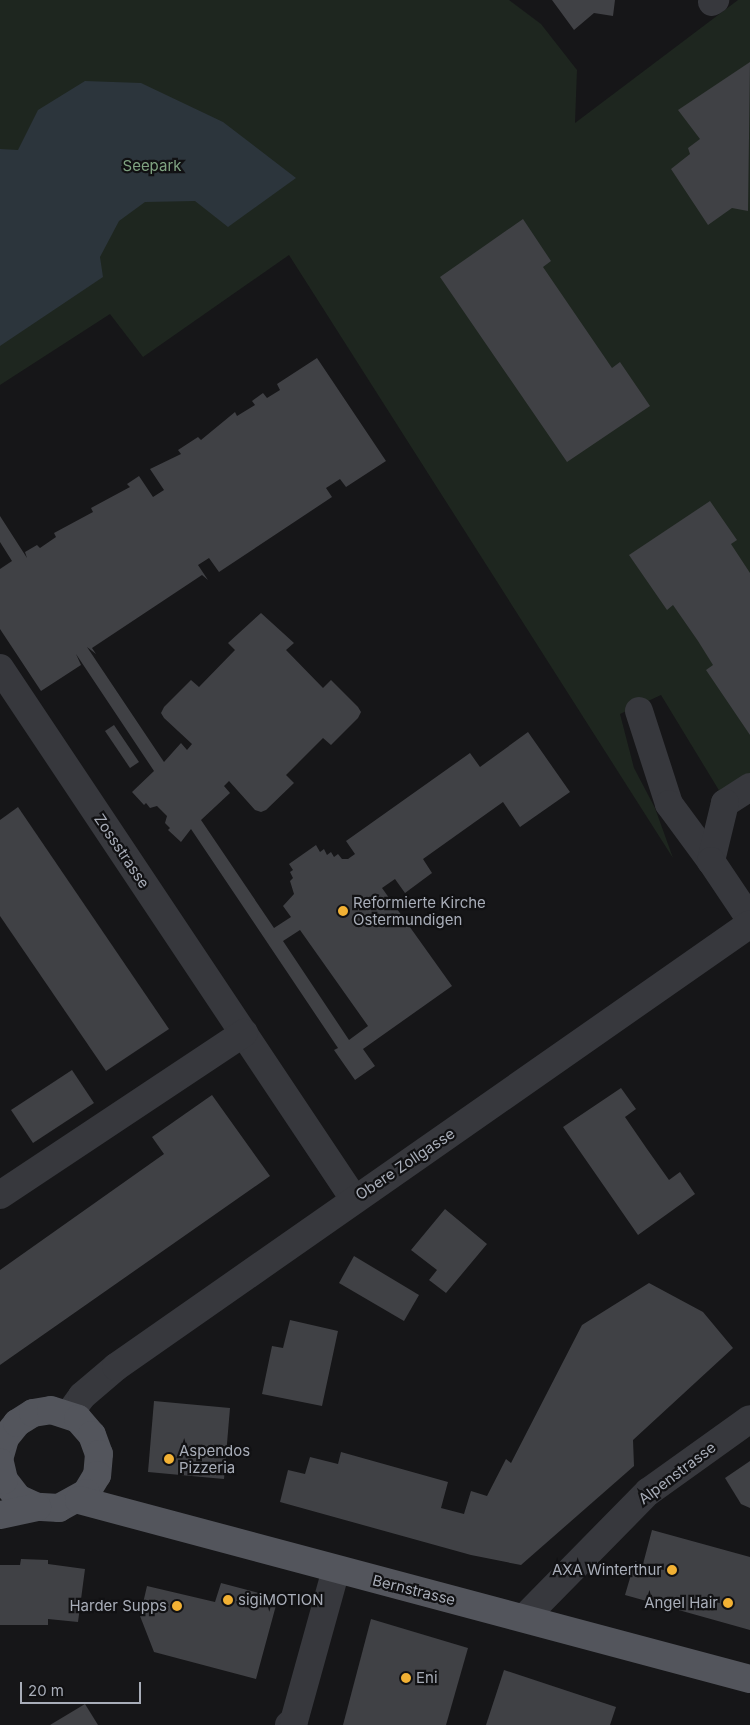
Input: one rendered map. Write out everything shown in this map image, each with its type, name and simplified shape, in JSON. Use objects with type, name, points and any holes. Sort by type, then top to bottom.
[{"type":"main road","points":[[0,1514],[37,1507],[59,1508],[79,1500],[97,1475],[99,1454],[86,1426],[69,1414],[51,1410],[33,1413],[17,1423],[1,1449],[10,1490],[37,1507]]},
{"type":"main road","name":"Bernstrasse","points":[[79,1500],[750,1679]]},
{"type":"street","name":"Zossstrasse","points":[[0,668],[354,1199]]},
{"type":"street","points":[[640,711],[669,804],[712,861],[750,919]]},
{"type":"street","points":[[712,861],[725,803],[750,787]]},
{"type":"street","name":"Obere Zollgasse","points":[[69,1414],[82,1396],[116,1367],[750,924]]},
{"type":"street","points":[[0,1195],[244,1033]]},
{"type":"street","name":"Alpenstrasse","points":[[524,1618],[648,1492],[750,1419]]},
{"type":"street","points":[[289,1725],[294,1721],[336,1570]]},
{"type":"green space","name":"Seepark","points":[[0,0],[509,0],[541,24],[577,70],[575,123],[738,0],[750,0],[750,773],[720,792],[661,695],[620,714],[634,768],[655,808],[673,858],[289,255],[143,357],[110,314],[0,385]]},
{"type":"shaded area","points":[[85,81],[141,83],[223,122],[296,178],[228,227],[195,201],[145,202],[119,221],[100,257],[103,277],[0,346],[0,149],[18,150],[38,110]]},
{"type":"building","points":[[552,0],[615,0],[613,16],[594,13],[574,30]]},
{"type":"building","points":[[750,62],[748,211],[732,208],[708,225],[671,169],[690,154],[688,148],[700,139],[678,110]]},
{"type":"building","points":[[523,219],[551,261],[543,267],[612,368],[620,362],[650,406],[567,462],[440,277]]},
{"type":"building","points":[[317,358],[386,461],[346,487],[340,479],[326,488],[332,497],[219,572],[209,558],[198,565],[208,580],[202,575],[92,648],[96,654],[87,647],[164,762],[181,743],[187,750],[192,744],[164,718],[161,713],[164,707],[191,680],[199,687],[235,650],[228,643],[261,613],[294,643],[286,650],[323,688],[331,680],[358,707],[361,712],[358,718],[331,745],[323,738],[286,775],[294,783],[266,810],[261,812],[255,810],[229,781],[224,786],[230,793],[201,820],[274,928],[291,917],[283,906],[294,894],[290,881],[293,878],[290,872],[293,870],[289,864],[316,845],[320,852],[324,849],[327,855],[331,852],[334,857],[338,854],[342,859],[348,859],[355,854],[346,841],[470,753],[480,767],[528,732],[570,792],[520,827],[503,802],[423,859],[432,873],[405,893],[395,879],[382,888],[452,986],[363,1049],[375,1066],[355,1080],[334,1050],[338,1048],[191,829],[181,842],[168,830],[170,828],[165,823],[167,816],[157,806],[150,808],[146,803],[144,805],[132,792],[154,771],[76,654],[81,665],[41,691],[0,629],[0,569],[12,561],[0,542],[0,516],[27,558],[25,552],[37,545],[40,548],[56,537],[54,533],[93,512],[91,508],[130,487],[127,484],[139,476],[153,497],[164,490],[150,469],[181,454],[178,450],[198,437],[201,440],[235,412],[237,416],[255,405],[252,401],[263,393],[267,398],[280,390],[277,384]],"holes":[[[300,930],[368,1026],[349,1040],[283,941]]]},
{"type":"building","points":[[710,501],[737,540],[731,544],[750,573],[750,735],[706,670],[713,665],[698,641],[673,605],[667,610],[629,555]]},
{"type":"building","points":[[114,725],[139,762],[130,768],[105,731]]},
{"type":"building","points":[[18,807],[169,1029],[106,1071],[0,916],[0,820]]},
{"type":"building","points":[[72,1070],[94,1103],[33,1143],[11,1110]]},
{"type":"building","points":[[621,1088],[636,1109],[625,1117],[647,1149],[669,1180],[680,1172],[695,1194],[638,1235],[563,1127]]},
{"type":"building","points":[[212,1095],[270,1176],[0,1365],[0,1270],[164,1154],[152,1137]]},
{"type":"building","points":[[445,1209],[487,1244],[446,1293],[429,1280],[437,1270],[411,1250]]},
{"type":"building","points":[[354,1256],[419,1295],[404,1321],[339,1283]]},
{"type":"building","points":[[649,1283],[703,1312],[733,1348],[633,1440],[634,1466],[521,1565],[471,1555],[280,1502],[288,1470],[305,1474],[310,1457],[338,1464],[341,1452],[448,1482],[441,1508],[464,1514],[471,1491],[487,1496],[506,1459],[511,1463],[582,1325]]},
{"type":"building","points":[[290,1320],[338,1331],[322,1406],[262,1394],[272,1346],[283,1348]]},
{"type":"building","points":[[154,1401],[230,1408],[224,1479],[148,1472]]},
{"type":"building","points":[[750,1461],[750,1508],[741,1504],[725,1478]]},
{"type":"building","points":[[652,1530],[750,1557],[750,1630],[625,1595],[635,1561],[643,1564]]},
{"type":"building","points":[[21,1559],[48,1560],[48,1564],[85,1569],[78,1622],[48,1619],[48,1625],[0,1625],[0,1565],[20,1565]]},
{"type":"building","points":[[221,1583],[278,1598],[256,1679],[154,1652],[140,1616],[147,1586],[215,1602]]},
{"type":"building","points":[[371,1619],[468,1648],[446,1725],[343,1725]]},
{"type":"building","points":[[504,1670],[616,1707],[610,1725],[486,1725]]},
{"type":"building","points":[[85,1704],[98,1725],[50,1725]]},
{"type":"place","name":"Reformierte Kirche Ostermundigen","points":[[343,911]]},
{"type":"place","name":"Aspendos Pizzeria","points":[[169,1459]]},
{"type":"place","name":"AXA Winterthur","points":[[672,1570]]},
{"type":"place","name":"sigiMOTION","points":[[228,1600]]},
{"type":"place","name":"Angel Hair","points":[[728,1603]]},
{"type":"place","name":"Harder Supps","points":[[177,1606]]},
{"type":"place","name":"Eni","points":[[406,1678]]}]
